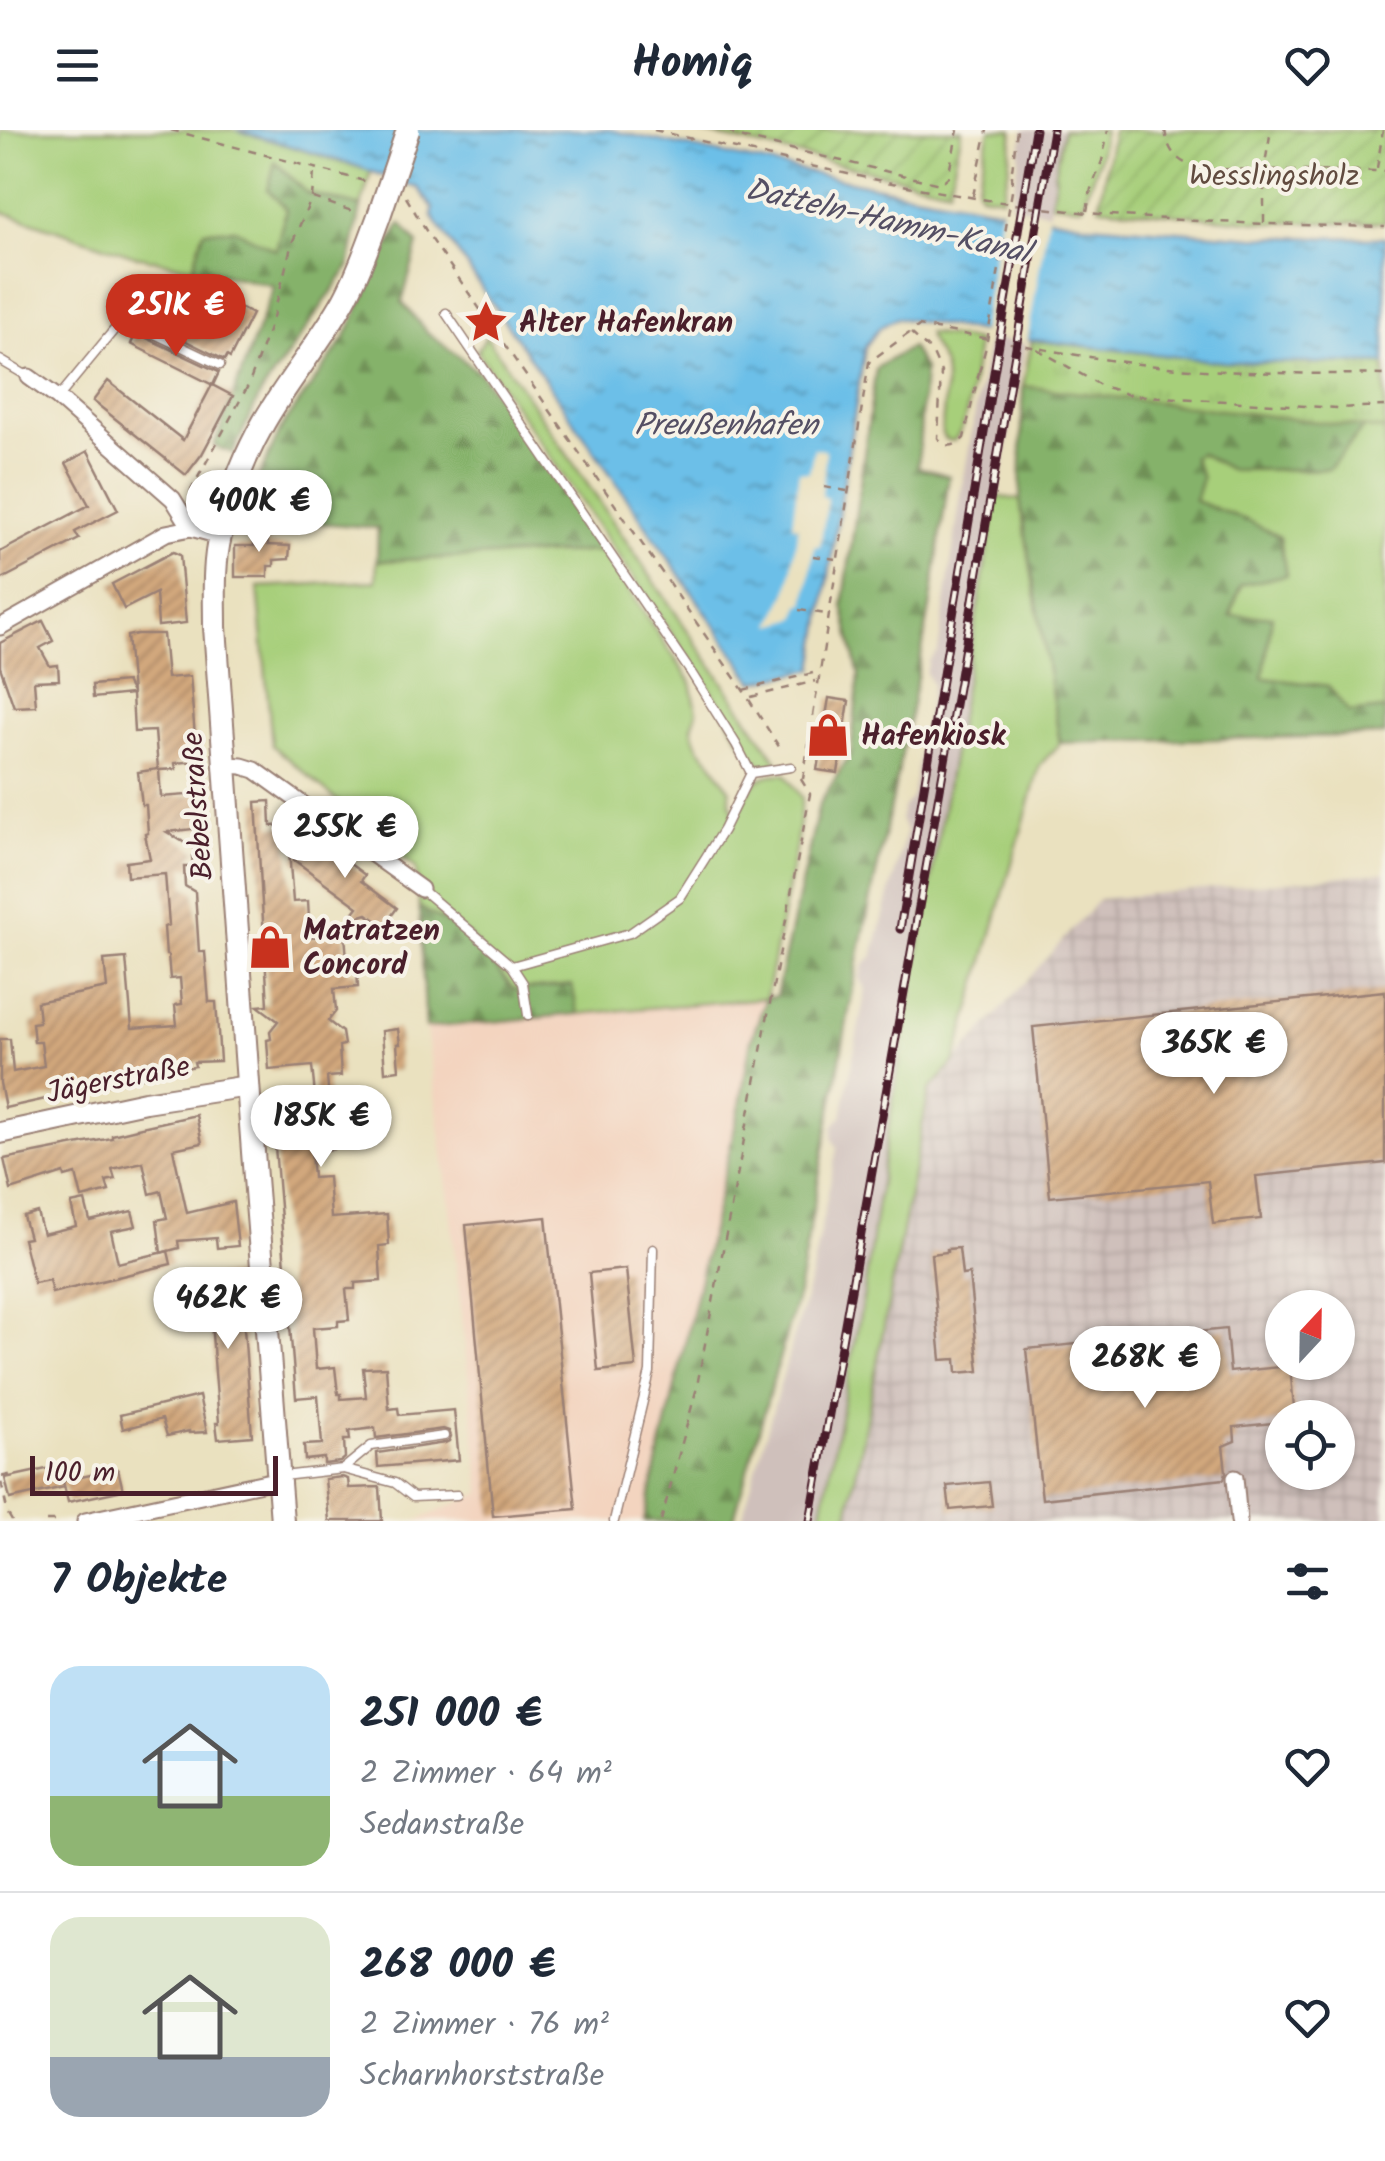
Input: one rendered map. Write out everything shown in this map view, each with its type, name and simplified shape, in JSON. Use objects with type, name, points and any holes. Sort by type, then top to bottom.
[{"type":"main road","name":"Bebelstraße","points":[[282,1521],[214,588],[220,536],[234,486],[258,434],[360,268],[408,130]]},
{"type":"street","points":[[29,377],[160,488],[191,528]]},
{"type":"street","points":[[0,627],[166,534],[191,528],[220,536]]},
{"type":"street","points":[[224,765],[254,770],[421,889]]},
{"type":"street","name":"Jägerstraße","points":[[0,1133],[145,1102],[248,1086]]},
{"type":"street","points":[[95,1520],[279,1478]]},
{"type":"street","points":[[1235,1478],[1239,1521]]},
{"type":"lane","points":[[446,313],[692,674],[750,773]]},
{"type":"lane","points":[[58,398],[122,319],[220,365]]},
{"type":"lane","points":[[0,360],[29,377]]},
{"type":"lane","points":[[750,773],[791,766]]},
{"type":"lane","points":[[512,966],[630,934],[680,898],[723,830],[750,773]]},
{"type":"lane","points":[[421,889],[512,966],[522,983],[528,1015]]},
{"type":"lane","points":[[614,1521],[650,1372],[653,1249]]},
{"type":"lane","points":[[343,1469],[372,1446],[444,1436]]},
{"type":"lane","points":[[279,1478],[343,1469],[396,1484],[413,1497],[457,1494]]},
{"type":"path","points":[[170,130],[367,182]]},
{"type":"path","points":[[654,130],[832,171],[1086,212],[1264,225],[1385,227]]},
{"type":"path","points":[[728,130],[744,138],[940,184],[948,176],[958,130]]},
{"type":"path","points":[[744,138],[746,130]]},
{"type":"path","points":[[973,196],[987,130]]},
{"type":"path","points":[[910,332],[932,352],[941,372],[938,438],[943,444],[957,444],[964,438],[986,347],[1018,130]]},
{"type":"path","points":[[1086,212],[1108,130]]},
{"type":"path","points":[[1164,130],[1167,145],[1180,162],[1199,169],[1385,170]]},
{"type":"path","points":[[1264,225],[1264,169],[1271,130]]},
{"type":"path","points":[[1376,171],[1383,130]]},
{"type":"path","points":[[182,512],[249,384],[273,317],[292,242],[312,197],[314,170]]},
{"type":"path","points":[[402,190],[428,234],[743,690],[810,794],[699,1372],[661,1521]]},
{"type":"path","points":[[312,197],[378,218]]},
{"type":"path","points":[[802,780],[870,362],[910,332],[919,326],[1142,364],[1248,372],[1385,375]]},
{"type":"path","points":[[1036,348],[1100,385],[1128,395],[1338,408],[1385,406]]},
{"type":"path","points":[[824,487],[848,491]]},
{"type":"path","points":[[814,556],[837,560]]},
{"type":"path","points":[[799,610],[828,615]]},
{"type":"path","points":[[743,690],[819,672]]},
{"type":"path","points":[[748,698],[818,681]]},
{"type":"path","points":[[12,1521],[0,1477],[16,1473]]},
{"type":"path","points":[[46,1521],[54,1521]]},
{"type":"shaded area","points":[[1024,130],[1063,130],[889,1122],[864,1294],[821,1521],[741,1521],[811,1277],[837,1148],[832,1138],[834,1125],[842,1116],[866,989],[860,978],[864,964],[873,956],[906,831],[900,820],[903,807],[911,798],[932,685],[926,673],[929,661],[938,651]]},
{"type":"shaded area","points":[[1385,872],[1385,1521],[847,1521],[929,1091],[1099,899]]},
{"type":"shaded area","points":[[766,998],[751,1040],[740,1105],[644,1521],[416,1521],[481,1493],[426,1028]]},
{"type":"green space","points":[[0,130],[236,130],[371,171],[361,207],[307,193],[276,163],[286,209],[276,251],[234,229],[204,231],[193,268],[135,256],[0,211]]},
{"type":"green space","points":[[689,130],[962,130],[949,189]]},
{"type":"green space","points":[[990,130],[1013,130],[1002,197],[981,194],[977,188]]},
{"type":"green space","points":[[1063,130],[1104,130],[1098,162],[1082,206],[1051,203]]},
{"type":"green space","name":"Wesslingsholz","points":[[1113,130],[1385,130],[1385,222],[1271,223],[1099,207]]},
{"type":"green space","points":[[275,162],[307,193],[361,207],[349,267],[260,395],[233,453],[214,446],[274,286],[193,268],[204,231],[234,229],[276,250],[286,209],[268,190]]},
{"type":"green space","points":[[401,224],[418,244],[402,302],[427,332],[481,374],[602,551],[377,561],[378,528],[241,516],[282,427],[345,338]]},
{"type":"green space","points":[[928,333],[977,341],[964,423],[953,441],[942,434],[944,369]]},
{"type":"green space","points":[[486,336],[779,764],[761,766],[739,738],[721,705],[477,351]]},
{"type":"green space","points":[[1032,340],[1223,362],[1385,364],[1385,430],[1023,386]]},
{"type":"green space","points":[[911,347],[924,369],[918,467],[949,476],[931,602],[860,949],[798,1293],[733,1521],[644,1521],[740,1105],[751,1040],[766,998],[776,996],[819,805],[851,753],[859,676],[843,606],[876,368]]},
{"type":"green space","points":[[1023,386],[1364,427],[1329,469],[1231,470],[1200,453],[1193,457],[1202,478],[1195,501],[1280,537],[1286,575],[1241,585],[1230,616],[1272,616],[1263,678],[1328,686],[1349,713],[1385,709],[1385,735],[1060,743],[1020,500]]},
{"type":"green space","points":[[1364,427],[1385,430],[1385,709],[1349,713],[1328,686],[1263,678],[1230,617],[1241,585],[1246,520],[1195,502],[1193,457],[1200,453],[1231,470],[1329,469]]},
{"type":"green space","points":[[997,496],[1020,500],[1060,743],[1040,765],[955,1062],[929,1091],[847,1521],[820,1521],[864,1294],[884,1153]]},
{"type":"green space","points":[[602,551],[691,682],[697,712],[692,727],[695,738],[730,790],[735,816],[753,786],[765,776],[785,774],[802,798],[766,998],[578,1014],[571,986],[514,990],[470,937],[419,907],[416,868],[272,745],[258,587],[376,581],[377,561]]},
{"type":"green space","points":[[419,907],[470,937],[514,990],[572,985],[578,1014],[426,1028]]},
{"type":"water","points":[[236,130],[609,130],[902,192],[1087,224],[1253,237],[1385,238],[1385,364],[1223,362],[1032,340],[897,318],[879,328],[865,347],[814,669],[754,682],[432,216],[433,208],[418,188]]},
{"type":"pier","points":[[1002,204],[1049,212],[1027,344],[980,337]]},
{"type":"pier","points":[[814,448],[826,450],[822,496],[828,498],[820,546],[815,546],[805,605],[800,605],[797,618],[772,625],[789,587],[798,527],[792,525],[799,471],[809,472]]},
{"type":"building","points":[[184,280],[252,314],[230,358],[225,360],[160,328]]},
{"type":"building","points":[[136,333],[219,372],[213,385],[131,344]]},
{"type":"building","points":[[108,381],[183,440],[212,385],[233,396],[202,454],[186,475],[93,401]]},
{"type":"building","points":[[88,451],[118,510],[75,532],[79,539],[0,580],[0,552],[89,505],[66,463]]},
{"type":"building","points":[[254,523],[267,523],[268,545],[290,546],[289,559],[274,560],[274,566],[268,566],[268,577],[235,577],[235,546],[254,546]]},
{"type":"building","points":[[173,552],[180,555],[186,623],[158,626],[156,593],[124,609],[112,584]]},
{"type":"building","points":[[43,621],[53,641],[40,648],[50,666],[58,665],[59,680],[34,681],[36,706],[14,707],[0,667],[0,643]]},
{"type":"building","points":[[163,634],[167,678],[190,676],[197,761],[175,763],[176,769],[159,770],[161,797],[200,794],[202,828],[167,832],[198,851],[192,856],[193,867],[184,867],[185,886],[195,892],[199,952],[205,952],[209,1002],[216,1002],[220,1061],[194,1062],[195,1066],[5,1108],[0,1083],[0,1039],[10,1039],[13,1072],[44,1066],[41,1042],[34,1042],[32,1023],[39,1022],[37,1002],[107,988],[104,960],[126,958],[132,1028],[177,1025],[175,1005],[182,1004],[180,978],[170,979],[166,955],[164,927],[169,925],[165,874],[127,877],[126,862],[150,859],[145,834],[146,805],[142,805],[138,772],[158,769],[155,731],[134,732],[132,694],[93,698],[92,685],[126,682],[132,693],[127,636]]},
{"type":"building","points":[[829,698],[849,701],[838,773],[817,770]]},
{"type":"building","points":[[270,801],[271,826],[287,825],[293,902],[308,901],[310,937],[345,935],[348,971],[357,971],[358,987],[334,989],[336,1011],[328,1021],[342,1032],[344,1045],[339,1046],[341,1076],[327,1077],[333,1149],[311,1151],[313,1178],[328,1177],[331,1218],[387,1214],[389,1245],[379,1246],[381,1281],[355,1283],[355,1289],[346,1289],[349,1320],[338,1321],[338,1326],[313,1328],[316,1369],[335,1367],[341,1399],[366,1397],[363,1368],[386,1367],[389,1409],[398,1408],[399,1415],[454,1410],[459,1460],[378,1467],[377,1453],[445,1443],[451,1436],[443,1429],[376,1438],[375,1428],[349,1431],[350,1440],[344,1440],[345,1458],[340,1462],[324,1464],[324,1458],[305,1460],[304,1445],[322,1444],[318,1396],[296,1398],[271,1099],[315,1095],[312,1066],[269,1070],[267,1040],[278,1021],[258,1006],[268,1005],[256,802]]},
{"type":"building","points":[[312,836],[365,875],[361,881],[397,908],[384,926],[367,914],[348,920],[358,907],[294,860]]},
{"type":"building","points":[[1385,991],[1385,1163],[1256,1176],[1261,1219],[1213,1224],[1208,1181],[1050,1197],[1033,1027]]},
{"type":"building","points":[[398,1029],[399,1070],[385,1072],[382,1031]]},
{"type":"building","points":[[196,1115],[202,1143],[173,1149],[187,1213],[233,1202],[238,1246],[217,1248],[216,1238],[178,1241],[179,1248],[161,1253],[157,1220],[167,1218],[161,1191],[150,1194],[143,1162],[112,1169],[115,1179],[106,1181],[109,1191],[82,1198],[76,1174],[65,1177],[64,1173],[11,1190],[4,1159],[112,1138],[137,1128]]},
{"type":"building","points":[[85,1201],[90,1221],[132,1211],[136,1226],[111,1231],[118,1263],[168,1251],[171,1264],[52,1293],[49,1280],[34,1283],[23,1239],[29,1238],[23,1216],[37,1212],[43,1234],[76,1226],[71,1204]]},
{"type":"building","points":[[546,1217],[576,1509],[493,1516],[466,1225]]},
{"type":"building","points":[[959,1248],[962,1275],[969,1274],[979,1371],[957,1373],[956,1359],[941,1360],[931,1254]]},
{"type":"building","points":[[626,1269],[636,1367],[598,1371],[589,1273]]},
{"type":"building","points":[[240,1274],[252,1436],[218,1439],[210,1309],[196,1312],[194,1283]]},
{"type":"building","points":[[1226,1329],[1230,1372],[1265,1368],[1265,1380],[1291,1380],[1293,1400],[1265,1400],[1265,1424],[1234,1427],[1235,1441],[1223,1446],[1224,1479],[1042,1499],[1026,1349]]},
{"type":"building","points":[[199,1396],[207,1432],[167,1436],[162,1419],[123,1429],[120,1415]]},
{"type":"building","points":[[60,1466],[64,1487],[10,1499],[5,1478]]},
{"type":"building","points":[[118,1469],[123,1490],[68,1502],[63,1481]]},
{"type":"building","points":[[325,1479],[348,1479],[349,1488],[380,1487],[382,1521],[329,1521]]},
{"type":"building","points":[[989,1482],[992,1506],[950,1510],[947,1486]]},
{"type":"railway","points":[[900,929],[1035,130]]},
{"type":"railway","points":[[810,1521],[1053,130]]},
{"type":"place","name":"Alter Hafenkran","points":[[486,322]]},
{"type":"place","name":"Hafenkiosk","points":[[828,735]]},
{"type":"place","name":"Matratzen Concord","points":[[270,947]]},
{"type":"water label","name":"Datteln-Hamm-Kanal","points":[[888,220]]},
{"type":"water label","name":"Preußenhafen","points":[[726,424]]}]
